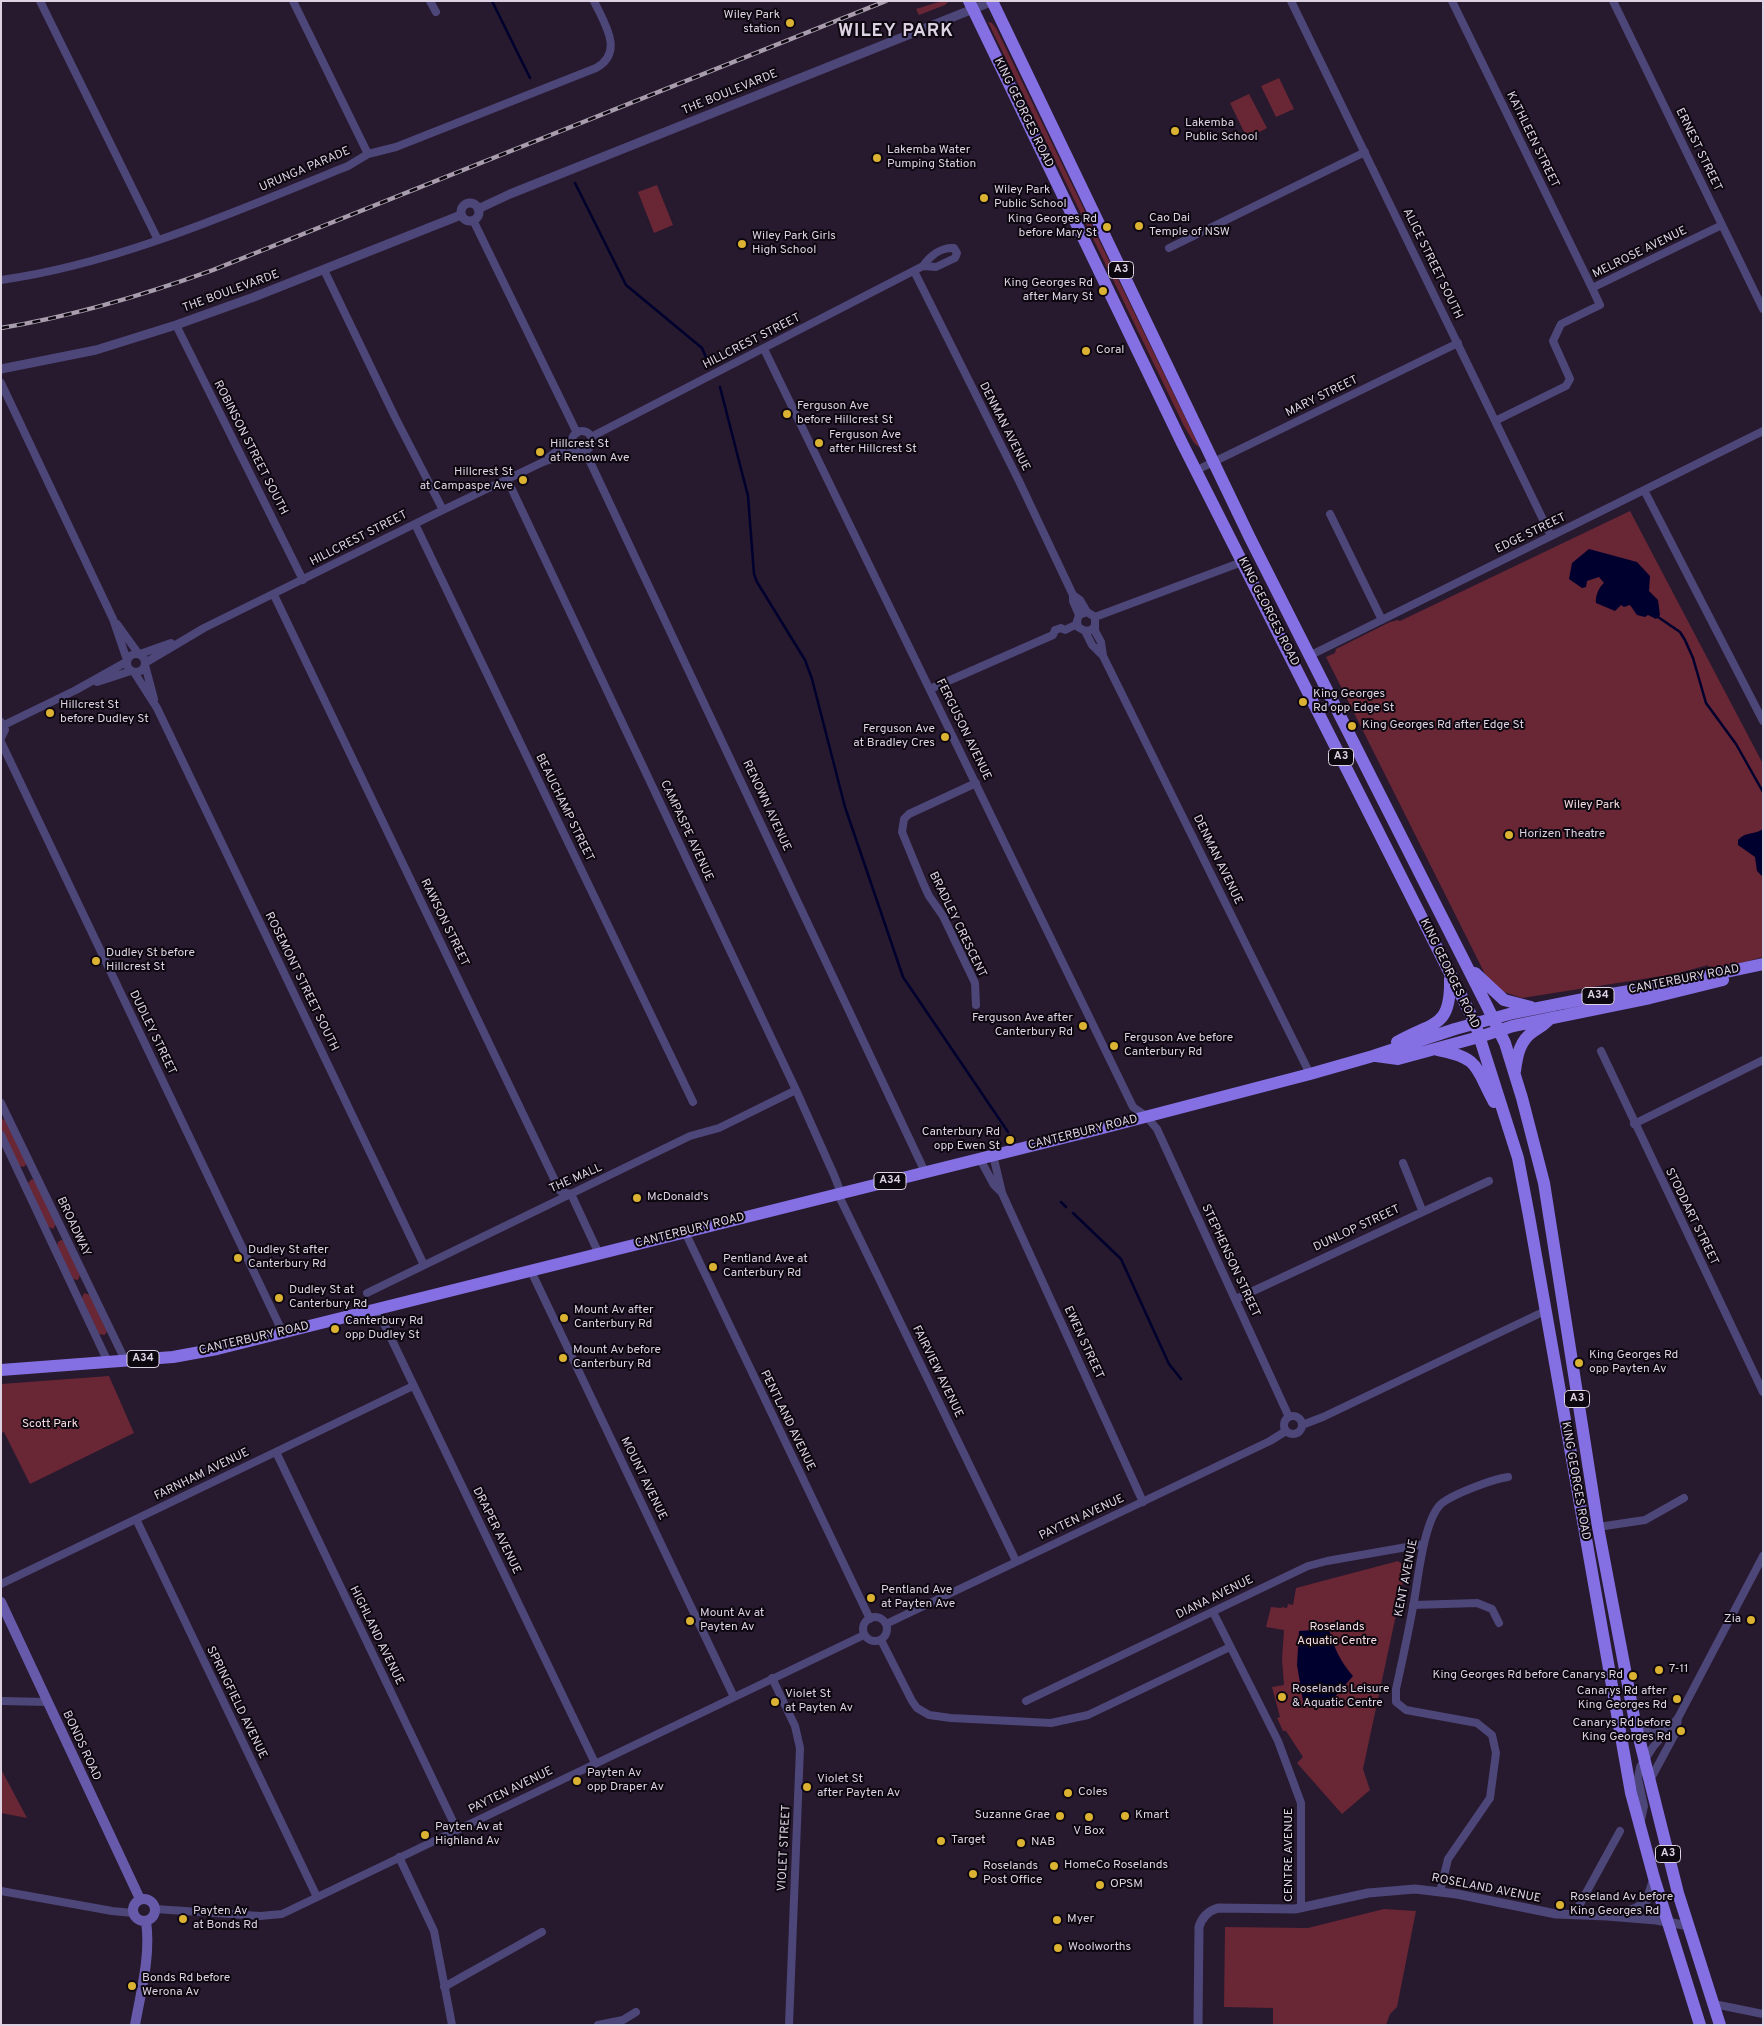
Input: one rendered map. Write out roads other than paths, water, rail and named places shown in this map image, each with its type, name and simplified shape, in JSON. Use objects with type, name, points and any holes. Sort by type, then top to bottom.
[{"type":"highway","name":"KING GEORGES ROAD","points":[[992,1],[1213,462],[1309,656],[1496,1024],[1515,1076],[1544,1183],[1598,1527],[1636,1722],[1689,1926],[1720,2025]]},
{"type":"highway","name":"KING GEORGES ROAD","points":[[971,5],[1242,562],[1475,1023],[1518,1158],[1530,1216],[1545,1311],[1624,1756],[1654,1878],[1700,2025]]},
{"type":"highway","name":"CANTERBURY ROAD","points":[[1373,1056],[1398,1059],[1480,1037],[1496,1024],[1536,1008],[1660,986],[1763,964]]},
{"type":"highway","name":"CANTERBURY ROAD","points":[[1,1370],[195,1354],[531,1272],[1310,1074],[1475,1023],[1496,1024],[1553,1016],[1650,998],[1731,978],[1763,964]]},
{"type":"highway","points":[[1468,967],[1504,1000],[1536,1008]]},
{"type":"highway","points":[[1373,1056],[1414,1032],[1438,1022],[1447,1012],[1450,996],[1450,974]]},
{"type":"highway","points":[[1515,1076],[1520,1047],[1526,1038],[1544,1026],[1553,1016]]},
{"type":"highway","points":[[1434,1049],[1455,1053],[1474,1063],[1508,1126]]},
{"type":"main road","name":"BONDS ROAD","points":[[1,1602],[140,1900]]},
{"type":"main road","points":[[140,1900],[150,1900],[155,1909],[152,1918],[140,1920],[133,1913],[135,1904],[140,1900]]},
{"type":"main road","points":[[135,2025],[146,1958],[148,1936],[146,1920]]},
{"type":"street","points":[[40,1],[158,240]]},
{"type":"street","points":[[293,1],[368,154]]},
{"type":"street","points":[[430,1],[436,12]]},
{"type":"street","name":"URUNGA PARADE","points":[[1,280],[93,260],[158,240],[348,166],[368,154],[396,147],[600,66],[612,49],[610,36],[594,1]]},
{"type":"street","name":"THE BOULEVARDE","points":[[478,209],[510,194],[971,5],[992,1]]},
{"type":"street","name":"ALICE STREET SOUTH","points":[[1291,1],[1551,536]]},
{"type":"street","name":"KATHLEEN STREET","points":[[1452,1],[1592,288]]},
{"type":"street","name":"ERNEST STREET","points":[[1613,1],[1763,309]]},
{"type":"street","points":[[1169,248],[1364,152]]},
{"type":"street","points":[[466,204],[475,204],[478,209],[478,214],[473,220],[468,220],[461,215],[462,207],[466,204]]},
{"type":"street","name":"THE BOULEVARDE","points":[[1,369],[96,350],[176,325],[324,270],[461,215]]},
{"type":"street","points":[[473,220],[574,436],[573,446],[582,451],[591,446],[591,436],[586,432],[574,436]]},
{"type":"street","name":"MELROSE AVENUE","points":[[1495,421],[1566,386],[1570,379],[1553,341],[1561,324],[1600,304],[1592,288],[1722,225]]},
{"type":"street","name":"HILLCREST STREET","points":[[591,436],[923,266]]},
{"type":"street","points":[[324,270],[443,510]]},
{"type":"street","name":"DENMAN AVENUE","points":[[914,271],[1019,481],[1073,595],[1080,600],[1087,612]]},
{"type":"street","name":"ROBINSON STREET SOUTH","points":[[176,325],[303,580]]},
{"type":"street","name":"MARY STREET","points":[[1197,470],[1458,343]]},
{"type":"street","name":"FERGUSON AVENUE","points":[[764,349],[1133,1107],[1146,1116]]},
{"type":"street","points":[[1,383],[113,618],[126,661],[132,671]]},
{"type":"street","name":"EDGE STREET","points":[[1309,656],[1763,431]]},
{"type":"street","name":"HILLCREST STREET","points":[[543,462],[574,436]]},
{"type":"street","name":"HILLCREST STREET","points":[[145,664],[186,638],[443,510],[543,462],[582,451]]},
{"type":"street","name":"RENOWN AVENUE","points":[[582,451],[925,1172]]},
{"type":"street","name":"CAMPASPE AVENUE","points":[[508,479],[796,1090],[834,1175],[839,1194]]},
{"type":"street","points":[[1644,490],[1763,721]]},
{"type":"street","points":[[1330,514],[1382,620]]},
{"type":"street","name":"BEAUCHAMP STREET","points":[[415,524],[693,1102]]},
{"type":"street","points":[[1095,617],[1242,562]]},
{"type":"street","name":"RAWSON STREET","points":[[274,595],[554,1180],[560,1191],[571,1194],[599,1254]]},
{"type":"street","name":"DENMAN AVENUE","points":[[1073,595],[1072,601],[1079,615]]},
{"type":"street","points":[[1087,612],[1095,617],[1095,626],[1091,630],[1085,631],[1080,629],[1077,624],[1079,615],[1087,612]]},
{"type":"street","points":[[76,690],[132,671],[141,670],[145,664],[143,657],[113,618]]},
{"type":"street","points":[[930,689],[1053,635],[1056,630],[1062,628],[1065,630],[1077,624]]},
{"type":"street","name":"DENMAN AVENUE","points":[[1095,626],[1095,631],[1101,642],[1103,656],[1310,1074]]},
{"type":"street","name":"DENMAN AVENUE","points":[[1085,631],[1092,645],[1103,656]]},
{"type":"street","name":"HILLCREST STREET","points":[[139,654],[186,638]]},
{"type":"street","points":[[1,738],[5,733],[2,724],[76,690],[126,661],[131,654],[139,654]]},
{"type":"street","name":"ROSEMONT STREET SOUTH","points":[[145,664],[157,708]]},
{"type":"street","name":"ROSEMONT STREET SOUTH","points":[[132,671],[157,708],[424,1265]]},
{"type":"street","name":"DUDLEY STREET","points":[[1,742],[283,1333]]},
{"type":"street","name":"BRADLEY CRESCENT","points":[[976,783],[909,814],[904,819],[902,832],[929,896],[943,916],[975,983],[976,1005]]},
{"type":"street","name":"STODDART STREET","points":[[1601,1052],[1763,1392]]},
{"type":"street","points":[[1634,1124],[1763,1060]]},
{"type":"street","name":"THE MALL","points":[[367,1294],[690,1136],[718,1128],[796,1090]]},
{"type":"street","name":"BROADWAY","points":[[1,1103],[125,1360]]},
{"type":"street","name":"STEPHENSON STREET","points":[[1146,1116],[1156,1129],[1289,1417]]},
{"type":"street","name":"BROADWAY","points":[[1,1135],[108,1362]]},
{"type":"street","name":"EWEN STREET","points":[[993,1155],[1002,1193],[1143,1502]]},
{"type":"street","name":"EWEN STREET","points":[[980,1159],[994,1185],[1002,1193]]},
{"type":"street","points":[[1403,1163],[1422,1210]]},
{"type":"street","name":"DUNLOP STREET","points":[[1236,1299],[1422,1210],[1489,1181]]},
{"type":"street","name":"FAIRVIEW AVENUE","points":[[839,1194],[1016,1561]]},
{"type":"street","name":"PENTLAND AVENUE","points":[[685,1232],[870,1618]]},
{"type":"street","name":"MOUNT AVENUE","points":[[531,1272],[734,1697]]},
{"type":"street","name":"DRAPER AVENUE","points":[[377,1309],[595,1763]]},
{"type":"street","points":[[1302,1424],[1298,1417],[1289,1417],[1284,1424],[1286,1431],[1292,1434],[1298,1433],[1302,1424],[1317,1419],[1545,1311]]},
{"type":"street","name":"FARNHAM AVENUE","points":[[1,1584],[413,1386]]},
{"type":"street","name":"PAYTEN AVENUE","points":[[886,1624],[1270,1441],[1286,1431]]},
{"type":"street","name":"HIGHLAND AVENUE","points":[[276,1452],[457,1830]]},
{"type":"street","name":"KENT AVENUE","points":[[1440,1892],[1448,1859],[1490,1798],[1496,1754],[1492,1735],[1477,1723],[1406,1710],[1396,1702],[1396,1689],[1414,1605],[1424,1544],[1434,1515],[1441,1504],[1451,1498],[1497,1478],[1508,1476]]},
{"type":"street","points":[[1598,1527],[1645,1520],[1684,1498]]},
{"type":"street","name":"SPRINGFIELD AVENUE","points":[[136,1519],[317,1897]]},
{"type":"street","name":"DIANA AVENUE","points":[[1026,1701],[1308,1566],[1327,1560],[1424,1544]]},
{"type":"street","points":[[1640,1826],[1644,1806],[1638,1772],[1645,1759],[1668,1728],[1678,1718],[1763,1556]]},
{"type":"street","points":[[1414,1605],[1477,1603],[1492,1609],[1499,1623]]},
{"type":"street","name":"CENTRE AVENUE","points":[[1213,1612],[1278,1741],[1301,1803],[1301,1908]]},
{"type":"street","points":[[870,1618],[881,1619],[886,1624],[886,1634],[881,1640],[870,1640],[864,1635],[864,1624],[870,1618]]},
{"type":"street","name":"PAYTEN AVENUE","points":[[155,1909],[266,1916],[282,1914],[864,1635]]},
{"type":"street","points":[[881,1640],[917,1708],[930,1715],[974,1720],[1051,1723],[1088,1715],[1230,1647]]},
{"type":"street","name":"VIOLET STREET","points":[[772,1678],[795,1726],[800,1748],[789,2025]]},
{"type":"street","points":[[1,1701],[47,1702]]},
{"type":"street","points":[[1650,1780],[1676,1732],[1678,1718]]},
{"type":"street","points":[[1636,1722],[1646,1732],[1650,1733],[1659,1733],[1668,1728]]},
{"type":"street","points":[[1574,1915],[1620,1831]]},
{"type":"street","points":[[399,1857],[434,1931],[452,2025]]},
{"type":"street","name":"ROSELAND AVENUE","points":[[1607,1916],[1635,1909],[1645,1903],[1648,1900],[1654,1878]]},
{"type":"street","name":"ROSELAND AVENUE","points":[[1198,2025],[1199,1932],[1204,1916],[1210,1911],[1222,1908],[1301,1908],[1368,1893],[1414,1889],[1440,1892],[1531,1910],[1668,1922],[1689,1926]]},
{"type":"street","points":[[1,1891],[133,1913]]},
{"type":"street","points":[[444,1987],[542,1932]]},
{"type":"street","points":[[1714,2004],[1763,2014]]},
{"type":"street","points":[[598,2025],[623,2020],[636,2012]]},
{"type":"water","points":[[1589,549],[1637,562],[1650,576],[1649,591],[1658,600],[1660,615],[1656,619],[1648,615],[1645,617],[1637,615],[1630,605],[1624,607],[1621,605],[1615,611],[1596,603],[1600,587],[1604,583],[1599,577],[1587,581],[1586,587],[1582,588],[1569,579],[1572,563]]},
{"type":"water","points":[[1763,829],[1763,877],[1757,871],[1755,857],[1738,845],[1738,840],[1744,835]]},
{"type":"water","points":[[1329,1629],[1338,1654],[1353,1676],[1333,1699],[1303,1701],[1297,1665],[1299,1631]]},
{"type":"waterway","points":[[492,1],[530,78]]},
{"type":"waterway","points":[[575,183],[626,285],[702,348],[707,360]]},
{"type":"waterway","points":[[720,387],[748,496],[754,574],[757,582],[805,660],[812,679],[845,807],[903,977],[1008,1132]]},
{"type":"waterway","points":[[1658,617],[1680,632],[1685,640],[1693,658],[1706,703],[1736,744],[1763,792]]},
{"type":"waterway","points":[[1061,1202],[1066,1207]]},
{"type":"waterway","points":[[1073,1213],[1121,1259],[1169,1364],[1181,1379]]},
{"type":"railway","points":[[1,328],[108,304],[213,270],[886,1]]},
{"type":"place","name":"Wiley Park station","points":[[790,23]]},
{"type":"place","name":"Lakemba Public School","points":[[1175,131]]},
{"type":"place","name":"Lakemba Water Pumping Station","points":[[877,158]]},
{"type":"place","name":"Wiley Park Public School","points":[[984,198]]},
{"type":"place","name":"Cao Dai Temple of NSW","points":[[1139,226]]},
{"type":"place","name":"King Georges Rd before Mary St","points":[[1107,227]]},
{"type":"place","name":"Wiley Park Girls High School","points":[[742,244]]},
{"type":"place","name":"King Georges Rd after Mary St","points":[[1103,291]]},
{"type":"place","name":"Coral","points":[[1086,351]]},
{"type":"place","name":"Ferguson Ave before Hillcrest St","points":[[787,414]]},
{"type":"place","name":"Ferguson Ave after Hillcrest St","points":[[819,443]]},
{"type":"place","name":"Hillcrest St at Renown Ave","points":[[540,452]]},
{"type":"place","name":"Hillcrest St at Campaspe Ave","points":[[523,480]]},
{"type":"place","name":"King Georges Rd opp Edge St","points":[[1303,702]]},
{"type":"place","name":"Hillcrest St before Dudley St","points":[[50,713]]},
{"type":"place","name":"King Georges Rd after Edge St","points":[[1352,726]]},
{"type":"place","name":"Ferguson Ave at Bradley Cres","points":[[945,737]]},
{"type":"place","name":"Horizen Theatre","points":[[1509,835]]},
{"type":"place","name":"Dudley St before Hillcrest St","points":[[96,961]]},
{"type":"place","name":"Ferguson Ave after Canterbury Rd","points":[[1083,1026]]},
{"type":"place","name":"Ferguson Ave before Canterbury Rd","points":[[1114,1046]]},
{"type":"place","name":"Canterbury Rd opp Ewen St","points":[[1010,1140]]},
{"type":"place","name":"McDonald's","points":[[637,1198]]},
{"type":"place","name":"Dudley St after Canterbury Rd","points":[[238,1258]]},
{"type":"place","name":"Pentland Ave at Canterbury Rd","points":[[713,1267]]},
{"type":"place","name":"Dudley St at Canterbury Rd","points":[[279,1298]]},
{"type":"place","name":"Mount Av after Canterbury Rd","points":[[564,1318]]},
{"type":"place","name":"Canterbury Rd opp Dudley St","points":[[335,1329]]},
{"type":"place","name":"Mount Av before Canterbury Rd","points":[[563,1358]]},
{"type":"place","name":"King Georges Rd opp Payten Av","points":[[1579,1363]]},
{"type":"place","name":"Pentland Ave at Payten Ave","points":[[871,1598]]},
{"type":"place","name":"Zia","points":[[1751,1620]]},
{"type":"place","name":"Mount Av at Payten Av","points":[[690,1621]]},
{"type":"place","name":"7-11","points":[[1659,1670]]},
{"type":"place","name":"King Georges Rd before Canarys Rd","points":[[1633,1676]]},
{"type":"place","name":"Roselands Leisure & Aquatic Centre","points":[[1282,1697]]},
{"type":"place","name":"Canarys Rd after King Georges Rd","points":[[1677,1699]]},
{"type":"place","name":"Violet St at Payten Av","points":[[775,1702]]},
{"type":"place","name":"Canarys Rd before King Georges Rd","points":[[1681,1731]]},
{"type":"place","name":"Payten Av opp Draper Av","points":[[577,1781]]},
{"type":"place","name":"Violet St after Payten Av","points":[[807,1787]]},
{"type":"place","name":"Coles","points":[[1068,1793]]},
{"type":"place","name":"Suzanne Grae","points":[[1060,1816]]},
{"type":"place","name":"Kmart","points":[[1125,1816]]},
{"type":"place","name":"V Box","points":[[1089,1817]]},
{"type":"place","name":"Payten Av at Highland Av","points":[[425,1835]]},
{"type":"place","name":"Target","points":[[941,1841]]},
{"type":"place","name":"NAB","points":[[1021,1843]]},
{"type":"place","name":"HomeCo Roselands","points":[[1054,1866]]},
{"type":"place","name":"Roselands Post Office","points":[[973,1874]]},
{"type":"place","name":"OPSM","points":[[1100,1885]]},
{"type":"place","name":"Roseland Av before King Georges Rd","points":[[1560,1905]]},
{"type":"place","name":"Payten Av at Bonds Rd","points":[[183,1919]]},
{"type":"place","name":"Myer","points":[[1057,1920]]},
{"type":"place","name":"Woolworths","points":[[1058,1948]]},
{"type":"place","name":"Bonds Rd before Werona Av","points":[[132,1986]]},
{"type":"district","name":"WILEY PARK","points":[[896,32]]},
{"type":"park label","name":"Wiley Park","points":[[1592,806]]},
{"type":"park label","name":"Scott Park","points":[[50,1425]]},
{"type":"park label","name":"Roselands Aquatic Centre","points":[[1337,1635]]}]
